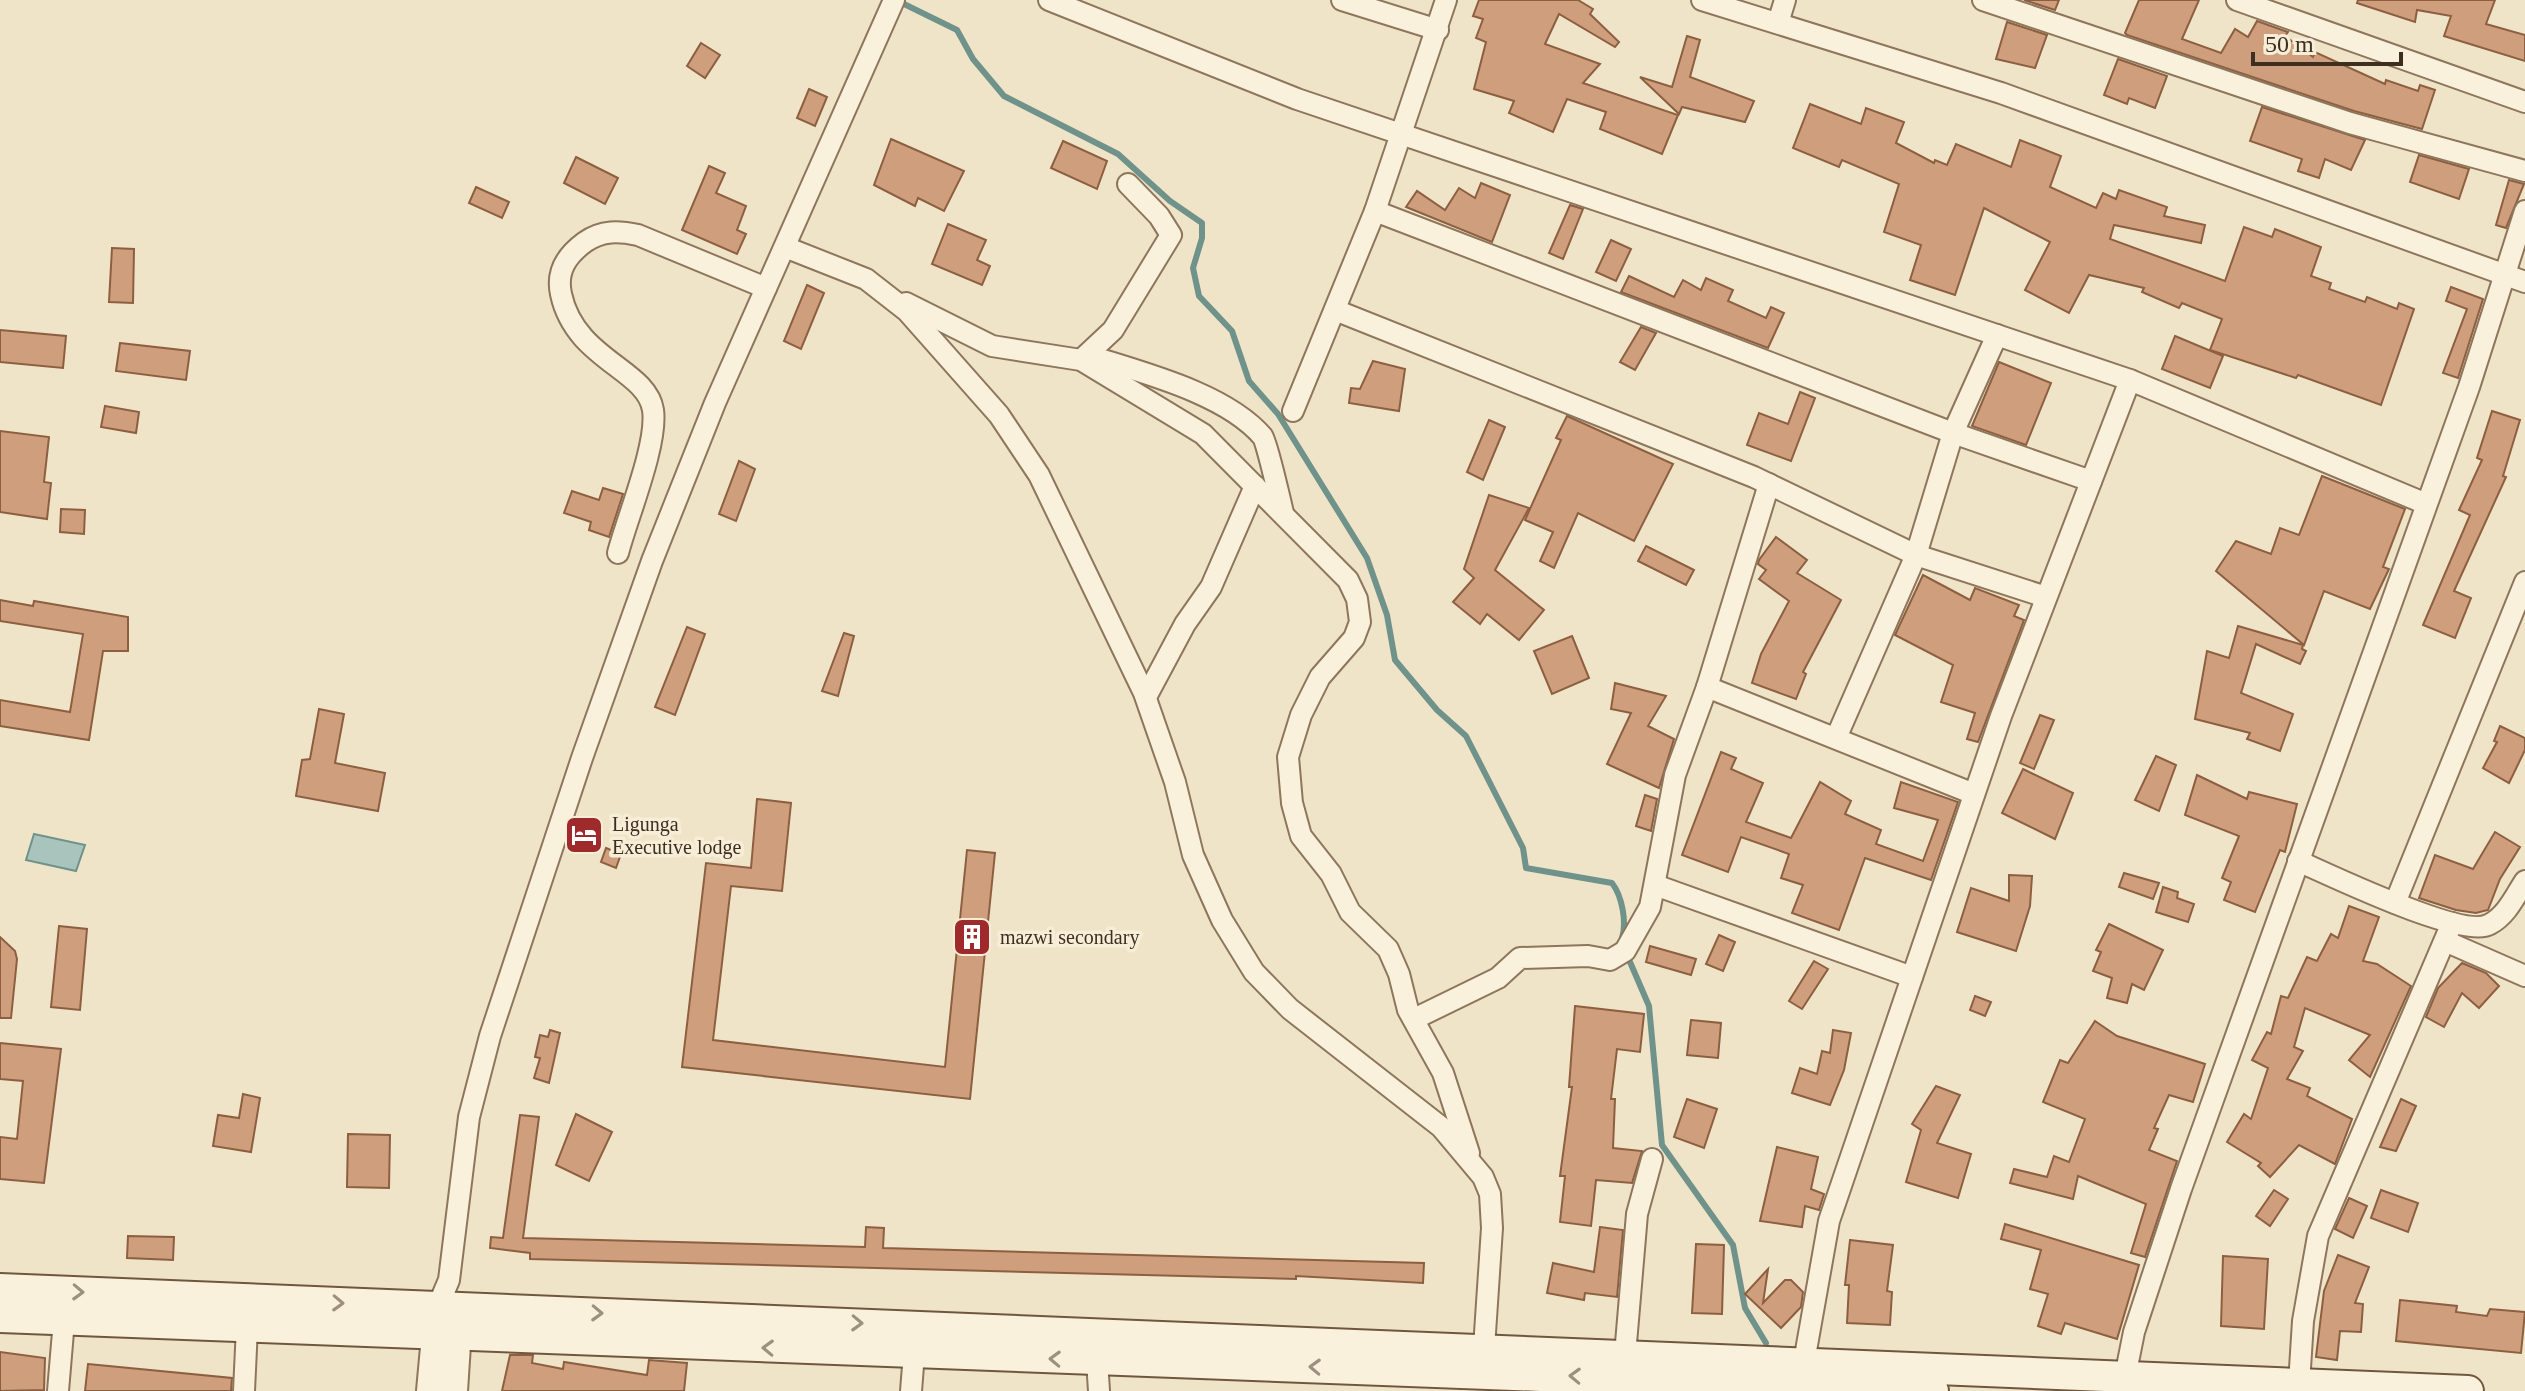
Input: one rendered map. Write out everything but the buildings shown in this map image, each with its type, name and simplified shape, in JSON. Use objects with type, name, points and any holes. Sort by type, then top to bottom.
[{"type":"main road","points":[[0,1289],[915,1340],[1484,1348],[1804,1362],[2123,1384],[2299,1384],[2468,1391]]},
{"type":"main road","points":[[0,1317],[247,1327],[448,1313]]},
{"type":"main road","points":[[915,1340],[1097,1360],[1933,1391]]},
{"type":"street","points":[[430,1391],[448,1313],[469,1117],[513,958],[652,561],[766,288],[894,0]]},
{"type":"street","points":[[1049,0],[1297,99],[2130,380],[2424,503]]},
{"type":"street","points":[[1342,0],[1438,30]]},
{"type":"street","points":[[1293,411],[1375,211],[1446,0]]},
{"type":"street","points":[[1702,0],[2001,93],[2525,282]]},
{"type":"street","points":[[1778,23],[1785,0]]},
{"type":"street","points":[[1983,0],[2350,123],[2525,171]]},
{"type":"street","points":[[2237,0],[2525,102]]},
{"type":"street","points":[[1084,358],[1113,330],[1171,235],[1159,216],[1128,184]]},
{"type":"street","points":[[1375,211],[1953,433],[2091,481]]},
{"type":"street","points":[[2123,1384],[2134,1332],[2176,1203],[2424,503],[2469,387],[2525,211]]},
{"type":"street","points":[[618,553],[648,447],[653,410],[635,380],[601,357],[573,327],[559,284],[562,267],[589,239],[619,232],[638,235],[766,288]]},
{"type":"street","points":[[785,247],[833,263],[866,279],[884,292],[927,332],[999,415],[1039,475],[1146,697],[1175,782],[1193,855],[1222,920],[1254,972],[1290,1009],[1441,1127],[1472,1162]]},
{"type":"street","points":[[884,292],[992,346],[1084,358],[1199,395],[1230,411],[1263,436],[1283,516]]},
{"type":"street","points":[[1335,310],[1769,484],[1916,555],[2046,597]]},
{"type":"street","points":[[1836,738],[1916,555],[1953,433],[1997,335]]},
{"type":"street","points":[[1084,358],[1203,434],[1348,580],[1357,599],[1360,622],[1354,638],[1320,677],[1301,715],[1288,757],[1292,803],[1301,836],[1331,874],[1350,912],[1388,949],[1414,1019],[1443,1073],[1472,1162],[1490,1194],[1492,1228],[1484,1348]]},
{"type":"street","points":[[1804,1362],[1829,1221],[1974,794],[2130,380]]},
{"type":"street","points":[[1414,1019],[1498,978],[1520,958],[1617,958],[1636,935],[1650,907],[1675,775],[1707,687],[1769,484]]},
{"type":"street","points":[[1146,697],[1178,635],[1211,587],[1255,486]]},
{"type":"street","points":[[2395,903],[2525,582]]},
{"type":"street","points":[[1707,687],[1974,794]]},
{"type":"street","points":[[2298,861],[2395,903],[2525,976]]},
{"type":"street","points":[[2448,932],[2488,926],[2503,914],[2525,881]]},
{"type":"street","points":[[1655,885],[1912,977]]},
{"type":"street","points":[[2299,1384],[2303,1321],[2318,1236],[2448,932]]},
{"type":"street","points":[[1625,1355],[1637,1214],[1652,1159]]},
{"type":"street","points":[[448,1313],[454,1391]]},
{"type":"street","points":[[58,1391],[64,1320]]},
{"type":"street","points":[[244,1391],[247,1327]]},
{"type":"street","points":[[911,1391],[915,1340]]},
{"type":"street","points":[[1097,1360],[1099,1391]]},
{"type":"water","points":[[34,834],[85,845],[76,871],[26,860]]},
{"type":"waterway","points":[[898,1],[957,30],[973,59],[1004,96],[1118,154],[1170,201],[1202,223],[1202,238],[1193,268],[1199,296],[1232,331],[1249,381],[1278,414],[1367,558],[1387,615],[1395,660],[1437,710],[1466,736],[1523,848],[1526,868],[1612,883],[1623,909],[1622,938]]},
{"type":"waterway","points":[[1627,955],[1649,1006],[1662,1145],[1733,1245],[1745,1308],[1766,1343]]},
{"type":"place","name":"Ligunga Executive lodge","points":[[584,835]]},
{"type":"place","name":"mazwi secondary","points":[[972,937]]}]
